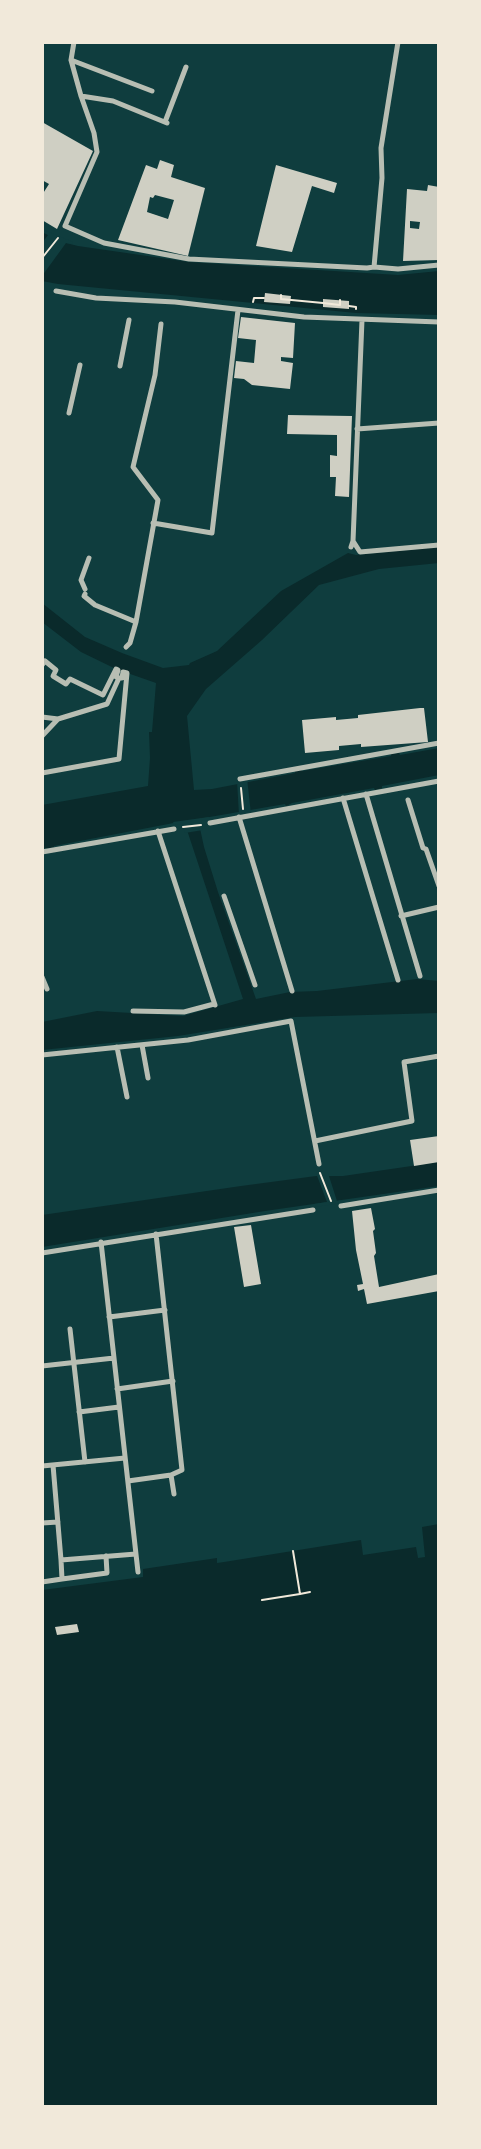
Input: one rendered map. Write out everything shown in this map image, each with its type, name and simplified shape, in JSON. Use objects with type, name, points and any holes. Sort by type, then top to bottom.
[{"type":"street","points":[[74,42],[71,60],[94,134],[97,152],[64,226],[104,243],[189,259],[367,268],[439,265]]},
{"type":"street","points":[[374,267],[382,178],[381,148],[398,42]]},
{"type":"street","points":[[71,60],[152,91]]},
{"type":"street","points":[[81,96],[108,99],[166,123],[186,67]]},
{"type":"street","points":[[56,291],[96,298],[175,302],[238,310],[362,320],[439,322]]},
{"type":"street","points":[[153,523],[212,533],[238,310]]},
{"type":"street","points":[[120,366],[129,320]]},
{"type":"street","points":[[362,320],[352,544],[360,552],[439,545]]},
{"type":"street","points":[[126,647],[130,643],[135,622],[158,500],[134,467],[155,375],[160,324]]},
{"type":"street","points":[[69,413],[80,365]]},
{"type":"street","points":[[357,429],[439,423]]},
{"type":"street","points":[[89,558],[81,580],[84,596],[95,605],[135,622]]},
{"type":"street","points":[[42,665],[45,662],[56,670],[53,676],[66,684],[70,679],[103,695],[116,669],[118,670],[116,677],[119,678]]},
{"type":"street","points":[[42,736],[58,720],[107,704],[119,678],[122,678],[123,672],[127,673],[119,759],[42,773]]},
{"type":"street","points":[[42,717],[58,720]]},
{"type":"street","points":[[240,779],[439,743]]},
{"type":"street","points":[[210,823],[439,781]]},
{"type":"street","points":[[366,794],[420,976]]},
{"type":"street","points":[[343,798],[398,980]]},
{"type":"street","points":[[408,800],[423,848],[426,849],[438,877],[439,886]]},
{"type":"street","points":[[241,816],[256,875],[292,991]]},
{"type":"street","points":[[42,852],[174,829]]},
{"type":"street","points":[[133,1011],[184,1012],[215,1005],[158,831]]},
{"type":"street","points":[[224,896],[255,985]]},
{"type":"street","points":[[402,916],[439,909]]},
{"type":"street","points":[[42,977],[47,989]]},
{"type":"street","points":[[42,1055],[209,1037],[291,1021],[319,1164]]},
{"type":"street","points":[[142,1045],[148,1078]]},
{"type":"street","points":[[117,1047],[127,1097]]},
{"type":"street","points":[[315,1141],[412,1121],[404,1062],[439,1056]]},
{"type":"street","points":[[341,1206],[439,1190]]},
{"type":"street","points":[[42,1253],[313,1210]]},
{"type":"street","points":[[128,1481],[171,1475],[182,1470],[156,1234]]},
{"type":"street","points":[[101,1242],[138,1572]]},
{"type":"street","points":[[109,1317],[165,1310]]},
{"type":"street","points":[[70,1329],[85,1462]]},
{"type":"street","points":[[42,1366],[114,1358]]},
{"type":"street","points":[[117,1389],[173,1381]]},
{"type":"street","points":[[79,1412],[119,1407]]},
{"type":"street","points":[[42,1466],[125,1458]]},
{"type":"street","points":[[53,1465],[62,1579]]},
{"type":"street","points":[[171,1475],[174,1494]]},
{"type":"street","points":[[42,1523],[58,1522]]},
{"type":"street","points":[[61,1560],[136,1554]]},
{"type":"street","points":[[42,1582],[107,1573],[106,1556]]},
{"type":"path","points":[[42,258],[58,238]]},
{"type":"path","points":[[281,295],[281,299],[340,305],[340,300]]},
{"type":"path","points":[[253,304],[254,298],[264,298]]},
{"type":"path","points":[[306,309],[307,302]]},
{"type":"path","points":[[240,779],[241,816]]},
{"type":"path","points":[[174,829],[210,823]]},
{"type":"path","points":[[320,1173],[331,1200]]},
{"type":"path","points":[[293,1551],[300,1594]]},
{"type":"path","points":[[262,1600],[310,1592]]},
{"type":"water","points":[[42,232],[78,246],[189,262],[398,275],[439,271],[439,315],[356,313],[42,281]]},
{"type":"water","points":[[439,547],[439,563],[379,569],[319,585],[262,640],[206,689],[187,716],[194,790],[212,789],[295,773],[295,771],[391,756],[391,754],[399,753],[400,755],[439,748],[439,775],[382,786],[375,790],[374,788],[286,806],[285,804],[198,819],[218,892],[256,999],[290,992],[417,979],[439,981],[439,1013],[295,1017],[178,1036],[42,1050],[42,1022],[97,1011],[183,1016],[243,999],[184,821],[42,848],[42,805],[148,786],[149,732],[152,732],[156,683],[116,669],[81,652],[42,622],[42,603],[85,637],[122,653],[163,668],[189,665],[217,651],[281,591],[348,553],[356,555]]},
{"type":"water","points":[[439,1162],[439,1186],[42,1247],[42,1215],[241,1186],[316,1176],[343,1176]]},
{"type":"water","points":[[439,1524],[439,2107],[42,2107],[42,1590],[143,1577],[143,1569],[217,1558],[217,1563],[361,1540],[363,1555],[416,1547],[418,1558],[425,1557],[422,1527]]},
{"type":"pier","points":[[42,229],[73,242],[72,244],[66,243],[42,276],[42,243],[48,235],[42,232]]},
{"type":"pier","points":[[247,778],[251,814],[239,815],[237,781]]},
{"type":"pier","points":[[209,817],[210,820],[201,821],[203,830],[185,833],[182,824],[174,825],[173,822]]},
{"type":"pier","points":[[316,1173],[328,1173],[337,1201],[343,1200],[343,1203],[314,1207],[314,1204],[327,1202]]},
{"type":"building","points":[[42,122],[93,151],[57,229],[42,220],[42,195],[49,184],[42,180]]},
{"type":"building","points":[[160,160],[174,165],[171,177],[205,188],[188,256],[118,240],[146,165],[157,169]],"holes":[[[155,195],[174,200],[168,219],[147,212],[150,197],[153,198]]]},
{"type":"building","points":[[276,165],[337,183],[334,193],[312,186],[292,252],[256,246]]},
{"type":"building","points":[[428,185],[439,187],[439,260],[403,261],[407,189],[427,191]],"holes":[[[410,221],[420,222],[419,229],[410,228]]]},
{"type":"building","points":[[265,293],[291,296],[290,304],[264,302]]},
{"type":"building","points":[[323,299],[349,301],[349,309],[323,307]]},
{"type":"building","points":[[241,317],[295,323],[293,358],[281,357],[281,361],[293,363],[290,389],[252,385],[244,379],[234,378],[236,361],[254,363],[256,340],[238,338]]},
{"type":"building","points":[[288,415],[352,416],[349,497],[335,496],[336,477],[330,477],[330,455],[337,456],[337,435],[287,434]]},
{"type":"building","points":[[424,708],[428,742],[361,747],[361,744],[339,746],[339,750],[305,753],[302,720],[358,718],[358,715]]},
{"type":"building","points":[[439,1136],[439,1162],[414,1166],[410,1140]]},
{"type":"building","points":[[371,1208],[375,1229],[373,1231],[376,1253],[374,1256],[379,1287],[439,1274],[439,1291],[367,1304],[364,1289],[358,1291],[357,1285],[363,1284],[356,1250],[352,1211]]},
{"type":"building","points":[[251,1225],[261,1284],[244,1287],[234,1227]]},
{"type":"building","points":[[77,1624],[79,1632],[57,1635],[55,1627]]}]
